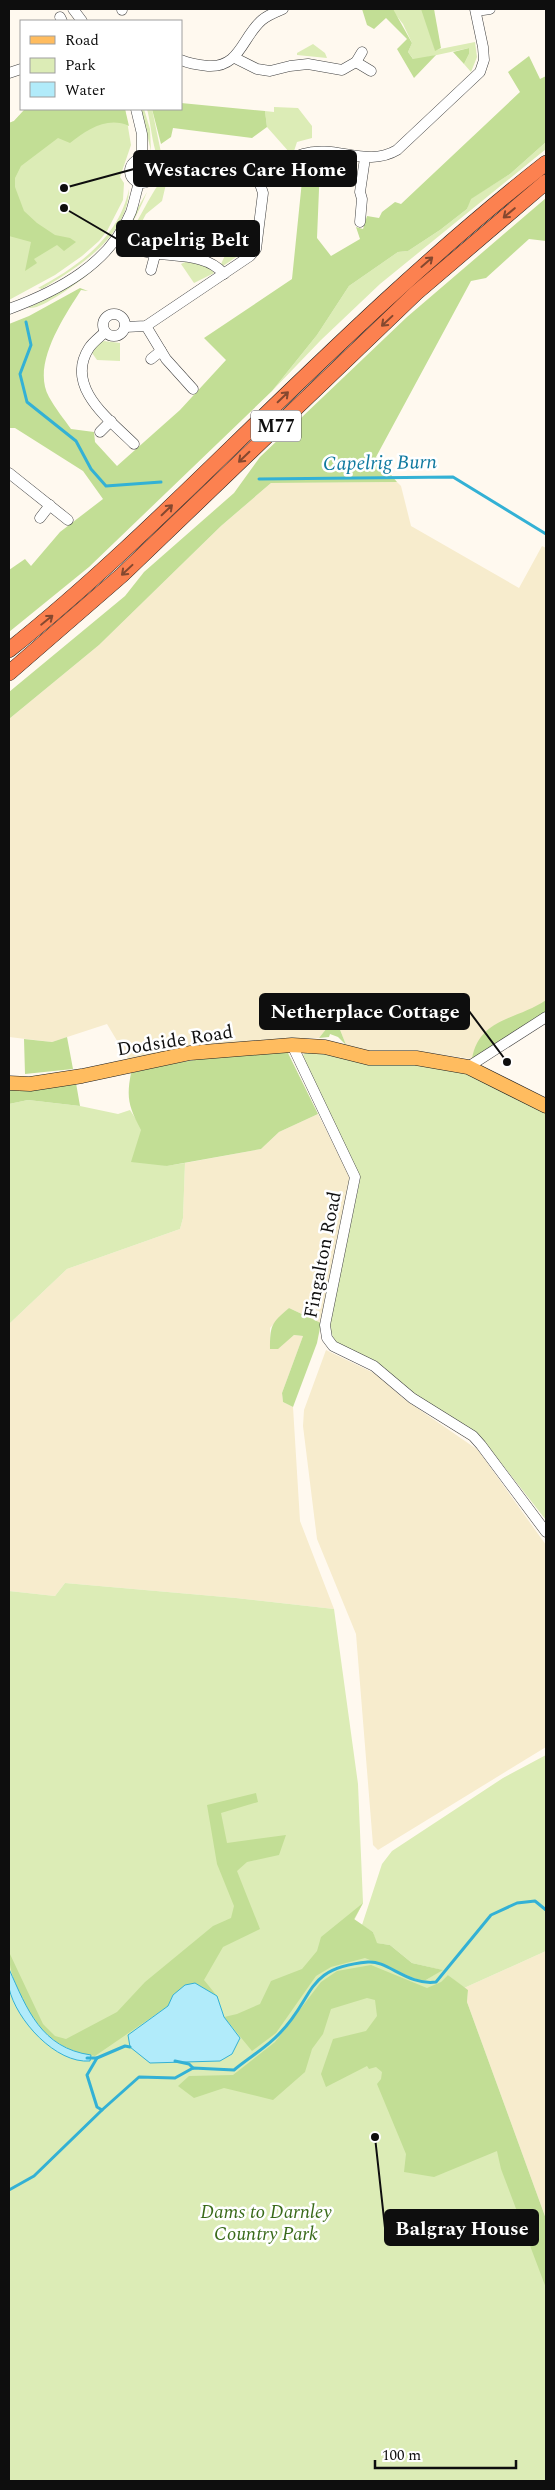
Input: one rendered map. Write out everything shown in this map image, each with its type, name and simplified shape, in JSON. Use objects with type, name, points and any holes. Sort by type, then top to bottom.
[{"type":"highway","name":"M77","points":[[9,650],[98,575],[404,282],[495,203],[546,163]]},
{"type":"highway","name":"M77","points":[[9,673],[128,568],[416,294],[546,182]]},
{"type":"main road","name":"Dodside Road","points":[[9,1082],[30,1084],[82,1076],[190,1053],[292,1045],[325,1047],[369,1058],[416,1058],[468,1067],[546,1106]]},
{"type":"street","points":[[73,9],[81,20]]},
{"type":"street","points":[[182,60],[190,64],[217,66],[235,58],[262,20],[283,9]]},
{"type":"street","points":[[154,173],[229,180],[258,178],[304,154],[333,154],[365,158],[388,155],[397,150],[480,72],[484,60],[476,10],[490,9]]},
{"type":"street","points":[[235,58],[257,69],[270,71],[308,64],[342,70],[356,62],[362,52]]},
{"type":"street","points":[[356,62],[371,71]]},
{"type":"street","points":[[136,110],[142,134],[142,158]]},
{"type":"street","points":[[142,158],[150,162],[154,173],[150,180],[139,183],[131,176],[130,169],[135,160],[142,158]]},
{"type":"street","points":[[360,222],[362,199],[360,192],[365,158]]},
{"type":"street","points":[[125,327],[146,326],[250,256],[256,249],[262,193],[258,178]]},
{"type":"street","points":[[9,309],[35,300],[67,283],[97,260],[118,236],[130,213],[139,183]]},
{"type":"street","points":[[361,211],[372,212]]},
{"type":"street","points":[[138,250],[205,260],[216,264],[224,274]]},
{"type":"street","points":[[151,270],[155,254]]},
{"type":"street","points":[[125,327],[121,317],[111,314],[104,322],[105,332],[87,351],[82,374],[84,387],[89,398],[134,444]]},
{"type":"street","points":[[146,326],[161,351],[193,388]]},
{"type":"street","points":[[105,332],[112,336],[119,335],[125,327]]},
{"type":"street","points":[[151,359],[161,351]]},
{"type":"street","points":[[100,432],[111,421]]},
{"type":"street","points":[[9,472],[68,520]]},
{"type":"street","points":[[40,518],[50,505]]},
{"type":"street","points":[[468,1067],[546,1017]]},
{"type":"street","name":"Fingalton Road","points":[[292,1045],[355,1177],[325,1325],[327,1338],[333,1346],[374,1366],[412,1398],[473,1436],[492,1456],[546,1532]]},
{"type":"shaded area","points":[[397,482],[401,486],[411,526],[519,588],[542,546],[546,548],[546,1000],[472,1059],[423,1052],[357,1051],[346,1045],[339,1027],[330,1024],[319,1038],[209,1044],[128,1059],[107,1024],[52,1042],[9,1037],[9,719],[99,645],[221,526],[271,483]]},
{"type":"shaded area","points":[[318,1114],[350,1177],[321,1323],[289,1308],[270,1328],[270,1348],[278,1348],[294,1335],[303,1336],[282,1393],[283,1402],[293,1407],[300,1521],[334,1609],[236,1598],[65,1583],[55,1596],[9,1591],[9,1324],[67,1269],[180,1229],[183,1218],[185,1163],[261,1149],[279,1132]]},
{"type":"shaded area","points":[[326,1350],[376,1374],[404,1399],[478,1450],[546,1545],[546,1747],[378,1850],[373,1845],[356,1634],[317,1539],[303,1426],[304,1410]]},
{"type":"shaded area","points":[[546,1951],[546,2219],[467,2002],[468,1990],[464,1988]]},
{"type":"green space","points":[[362,9],[393,9],[412,43],[408,52],[413,59],[436,55],[414,78],[397,49],[407,39],[386,18],[374,29],[367,25]]},
{"type":"green space","points":[[421,9],[434,9],[441,48],[435,51]]},
{"type":"green space","points":[[422,9],[435,50],[475,42],[477,57],[471,72],[464,64],[469,54],[469,48],[414,60],[408,52],[412,43],[403,24],[392,10]]},
{"type":"green space","points":[[313,44],[325,53],[327,58],[297,55],[297,53]]},
{"type":"green space","points":[[469,48],[469,54],[464,64],[453,52]]},
{"type":"green space","points":[[529,56],[540,79],[546,76],[546,142],[510,174],[471,199],[467,209],[440,230],[408,251],[398,252],[349,286],[317,335],[272,391],[89,567],[9,632],[9,570],[25,559],[31,566],[60,532],[103,499],[83,471],[15,428],[9,428],[9,324],[29,316],[80,288],[88,291],[81,290],[52,342],[44,371],[45,384],[51,401],[71,429],[94,432],[95,442],[117,466],[180,410],[226,360],[204,338],[292,279],[302,181],[307,169],[320,165],[317,238],[331,256],[360,239],[356,227],[363,229],[367,216],[379,218],[382,212],[395,202],[401,204],[520,92],[508,72]]},
{"type":"green space","points":[[182,103],[265,111],[267,127],[252,138],[173,128],[171,137],[161,144],[152,110],[182,110]]},
{"type":"green space","points":[[274,107],[298,108],[312,126],[312,138],[297,142],[294,151],[290,153],[267,127],[265,111],[274,112]]},
{"type":"green space","points":[[24,110],[125,110],[131,145],[120,177],[124,183],[123,200],[107,231],[82,256],[55,275],[9,300],[9,123],[14,121]]},
{"type":"green space","points":[[24,110],[125,110],[129,126],[113,123],[98,126],[83,133],[70,143],[58,138],[21,166],[15,178],[15,187],[24,211],[37,223],[55,235],[70,238],[76,242],[64,251],[57,245],[34,259],[37,263],[25,271],[31,242],[9,236],[9,123],[14,121]]},
{"type":"green space","points":[[141,110],[144,110],[150,129],[151,151]]},
{"type":"green space","points":[[147,110],[152,110],[164,167],[155,148]]},
{"type":"green space","points":[[546,142],[546,149],[380,284],[321,340],[272,391],[317,335],[349,286],[398,252],[408,251],[440,230],[467,209],[470,199],[510,174]]},
{"type":"green space","points":[[160,183],[166,184],[162,201],[146,214],[128,248],[123,246],[157,186]]},
{"type":"green space","points":[[129,189],[126,206],[120,222],[111,236],[99,249],[71,271],[42,289],[38,288],[82,260],[107,236],[124,206]]},
{"type":"green space","points":[[147,192],[131,226],[111,253],[99,265],[56,297],[39,306],[28,308],[65,289],[88,273],[136,211]]},
{"type":"green space","points":[[546,198],[546,241],[529,239],[486,278],[471,281],[376,457],[397,482],[271,483],[221,526],[99,645],[9,719],[9,692],[125,596],[144,572],[234,493],[260,457],[407,317]]},
{"type":"green space","points":[[230,245],[245,251],[223,266],[221,264]]},
{"type":"green space","points":[[185,262],[208,265],[214,273],[194,283],[181,264]]},
{"type":"green space","points":[[104,341],[120,343],[120,361],[97,360],[92,353],[99,343]]},
{"type":"green space","points":[[546,1000],[546,1012],[472,1059],[482,1035],[501,1022]]},
{"type":"green space","points":[[330,1024],[339,1027],[346,1045],[338,1037],[330,1034],[329,1037],[319,1038]]},
{"type":"green space","points":[[67,1037],[73,1069],[25,1074],[24,1039],[52,1042]]},
{"type":"green space","points":[[287,1051],[318,1114],[279,1132],[261,1149],[167,1166],[131,1162],[141,1130],[130,1103],[131,1073],[208,1058],[247,1053]]},
{"type":"green space","points":[[307,1051],[430,1062],[472,1073],[546,1111],[546,1520],[480,1436],[335,1342],[329,1327],[360,1179],[302,1061],[303,1055]]},
{"type":"green space","points":[[76,1083],[80,1106],[28,1100],[9,1104],[9,1090]]},
{"type":"green space","points":[[28,1100],[80,1106],[118,1114],[130,1110],[166,1166],[185,1163],[183,1218],[180,1229],[67,1269],[9,1324],[9,1104]]},
{"type":"green space","points":[[289,1308],[321,1323],[317,1343],[293,1407],[283,1402],[282,1393],[303,1336],[294,1335],[278,1349],[270,1349],[270,1335],[273,1325]]},
{"type":"green space","name":"Dams to Darnley Country Park","points":[[65,1583],[236,1598],[334,1609],[358,1784],[363,1903],[346,1936],[426,1980],[442,1970],[412,1963],[390,1945],[376,1943],[373,1932],[362,1925],[382,1864],[392,1851],[503,1778],[546,1755],[546,1951],[464,1988],[448,1975],[546,2233],[546,2481],[9,2481],[9,1591],[55,1596]]},
{"type":"green space","points":[[256,1793],[258,1802],[221,1813],[227,1843],[286,1835],[279,1855],[247,1862],[237,1871],[260,1929],[223,1947],[204,1980],[217,1996],[195,1983],[173,1995],[168,2006],[95,2056],[68,2049],[48,2035],[25,2005],[12,1973],[9,1952],[43,2024],[55,2036],[66,2039],[117,2012],[145,1982],[213,1926],[231,1918],[234,1906],[217,1864],[207,1805]]},
{"type":"green space","points":[[363,1903],[354,1919],[373,1932],[377,1943],[390,1945],[412,1963],[443,1970],[426,1980],[419,1980],[365,1958],[331,1967],[316,1976],[276,2033],[252,2051],[224,2017],[237,2014],[260,2004],[271,1981],[302,1969],[317,1951],[321,1937]]},
{"type":"green space","points":[[371,1965],[427,1988],[441,1982],[448,1975],[468,1990],[467,2002],[546,2219],[546,2288],[501,2169],[497,2151],[434,2177],[404,2172],[406,2154],[377,2084],[381,2079],[382,2072],[376,2067],[369,2069],[367,2066],[326,2087],[321,2074],[333,2039],[366,2031],[377,2016],[375,2000],[367,1998],[331,2009],[323,2034],[312,2049],[305,2072],[273,2100],[224,2088],[194,2098],[178,2086],[189,2076],[233,2075],[275,2042],[321,1982],[337,1971]]},
{"type":"water","points":[[9,1969],[22,1998],[38,2024],[60,2044],[74,2051],[91,2055],[90,2061],[77,2060],[64,2055],[51,2048],[39,2038],[20,2013],[13,2000],[8,1986]]},
{"type":"water","points":[[195,1983],[217,1996],[224,2017],[240,2038],[232,2054],[220,2061],[150,2063],[130,2047],[128,2035],[168,2006],[173,1995],[185,1985]]},
{"type":"waterway","name":"Capelrig Burn","points":[[26,322],[31,345],[20,374],[27,402],[76,441],[91,469],[106,486],[161,482]]},
{"type":"waterway","name":"Capelrig Burn","points":[[259,479],[453,477],[546,534]]},
{"type":"waterway","points":[[87,2058],[97,2058],[87,2075],[97,2107],[102,2110],[139,2077],[175,2078],[193,2068],[234,2070],[279,2034],[291,2021],[313,1986],[332,1971],[347,1965],[375,1962],[416,1980],[436,1982],[491,1915],[517,1903],[535,1901],[546,1910]]},
{"type":"waterway","points":[[97,2058],[125,2046],[130,2047]]},
{"type":"waterway","points":[[175,2061],[189,2064],[193,2068]]},
{"type":"waterway","points":[[9,2190],[34,2176],[102,2110]]},
{"type":"place","name":"Westacres Care Home","points":[[64,188]]},
{"type":"place","name":"Capelrig Belt","points":[[64,208]]},
{"type":"place","name":"Netherplace Cottage","points":[[507,1062]]},
{"type":"place","name":"Balgray House","points":[[375,2137]]}]
